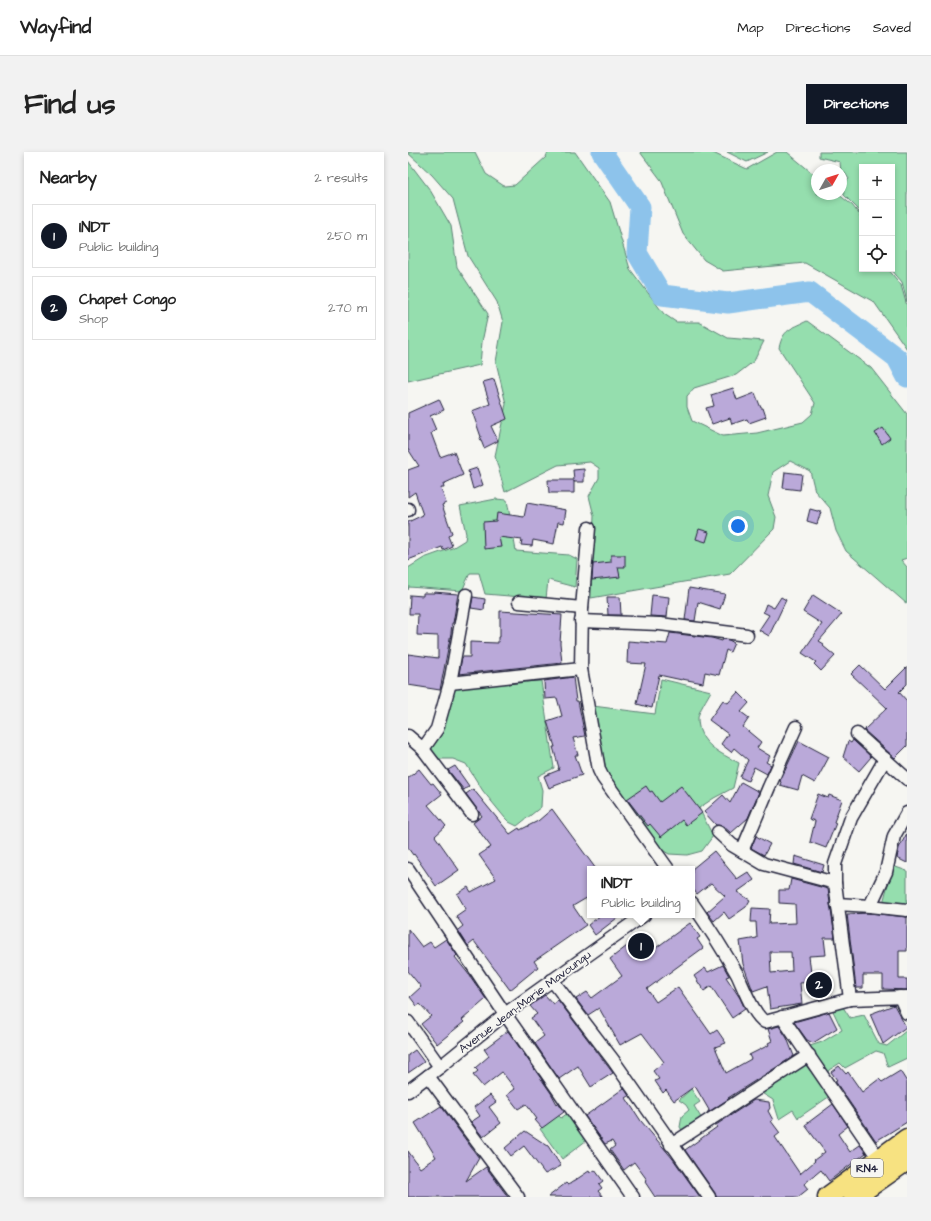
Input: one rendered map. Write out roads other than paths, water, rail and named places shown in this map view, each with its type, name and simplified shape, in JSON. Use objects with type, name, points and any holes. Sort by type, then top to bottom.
[{"type":"highway","name":"RN4","points":[[828,1197],[907,1139]]},
{"type":"highway","name":"RN4","points":[[854,1197],[907,1160]]},
{"type":"street","points":[[589,528],[582,608],[581,670],[599,770],[603,778],[666,866]]},
{"type":"street","points":[[423,749],[437,729],[450,683],[466,595]]},
{"type":"street","points":[[519,602],[582,608]]},
{"type":"street","points":[[582,621],[660,624],[748,635]]},
{"type":"street","points":[[450,683],[581,670]]},
{"type":"street","points":[[742,851],[768,787],[796,727]]},
{"type":"street","points":[[857,734],[907,779]]},
{"type":"street","points":[[408,736],[423,749],[472,814]]},
{"type":"street","points":[[850,999],[837,904],[835,864],[851,818],[885,759]]},
{"type":"street","points":[[870,906],[886,872],[894,836],[907,813]]},
{"type":"street","points":[[718,832],[732,845],[764,864],[835,883]]},
{"type":"street","points":[[408,869],[505,1014],[633,1197]]},
{"type":"street","points":[[837,904],[907,910]]},
{"type":"street","points":[[695,907],[737,974],[761,1020],[765,1022],[850,999],[903,997],[907,1013]]},
{"type":"street","name":"Avenue Jean-Marie Mavoungu","points":[[408,1091],[505,1014],[640,918]]},
{"type":"street","points":[[552,980],[613,1060],[709,1197]]},
{"type":"street","points":[[782,1017],[879,1159]]},
{"type":"street","points":[[408,1022],[440,1067]]},
{"type":"street","points":[[672,1145],[809,1055]]},
{"type":"street","points":[[428,1076],[518,1197]]},
{"type":"waterway","points":[[602,152],[640,207],[637,253],[662,295],[728,303],[810,292],[897,358],[907,377]]},
{"type":"place","name":"INDT","points":[[641,946]]},
{"type":"place","name":"Chapet Congo","points":[[819,985]]}]
